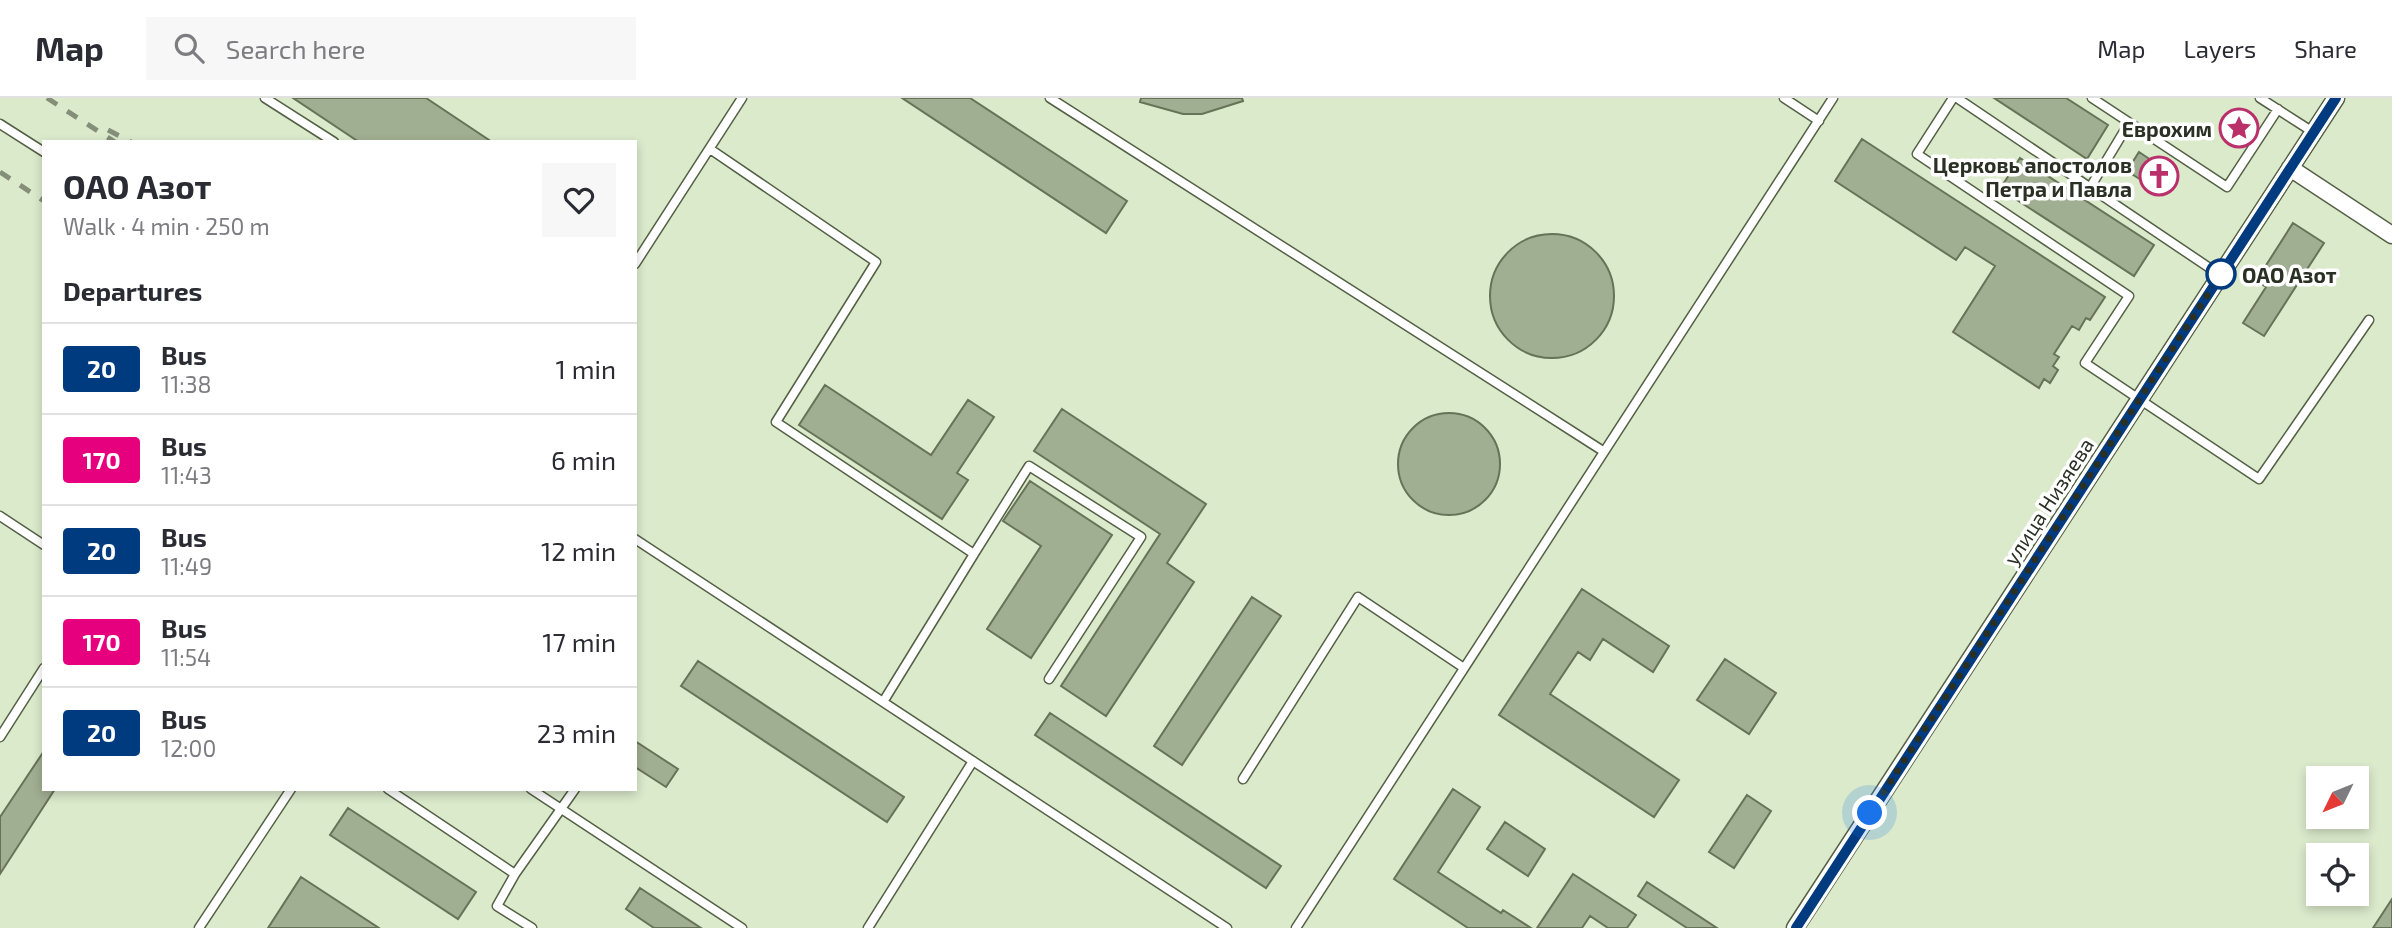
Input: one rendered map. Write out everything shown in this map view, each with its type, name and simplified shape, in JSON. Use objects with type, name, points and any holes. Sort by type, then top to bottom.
[{"type":"street","name":"улица Низяева","points":[[1796,928],[2336,98]]},
{"type":"street","points":[[2290,168],[2392,235]]},
{"type":"lane","points":[[265,98],[331,140]]},
{"type":"lane","points":[[637,261],[742,98]]},
{"type":"lane","points":[[1050,98],[1603,451]]},
{"type":"lane","points":[[1784,98],[1819,121]]},
{"type":"lane","points":[[1296,928],[1833,98]]},
{"type":"lane","points":[[2220,275],[2091,186],[1955,98],[1917,154],[2129,296],[2085,363],[2259,479],[2369,320]]},
{"type":"lane","points":[[2092,98],[2227,187],[2278,109]]},
{"type":"lane","points":[[2260,98],[2314,132]]},
{"type":"lane","points":[[2091,186],[2129,123]]},
{"type":"lane","points":[[0,124],[42,151]]},
{"type":"lane","points":[[710,149],[876,262],[776,422],[974,554]]},
{"type":"lane","points":[[883,702],[1029,466],[1141,537],[1049,679]]},
{"type":"lane","points":[[0,516],[42,544]]},
{"type":"lane","points":[[637,540],[1227,928]]},
{"type":"lane","points":[[1243,779],[1358,597],[1464,668]]},
{"type":"lane","points":[[0,737],[42,671]]},
{"type":"lane","points":[[868,928],[973,761]]},
{"type":"lane","points":[[199,928],[290,791]]},
{"type":"lane","points":[[391,791],[516,874]]},
{"type":"lane","points":[[534,791],[742,928]]},
{"type":"lane","points":[[532,928],[497,905],[574,791]]},
{"type":"building","points":[[293,98],[426,98],[489,140],[356,140]]},
{"type":"building","points":[[902,98],[970,98],[1127,201],[1106,233]]},
{"type":"building","points":[[1141,98],[1242,98],[1243,101],[1202,114],[1183,114],[1140,102]]},
{"type":"building","points":[[1994,98],[2066,98],[2108,125],[2087,159]]},
{"type":"building","points":[[1862,139],[2105,297],[2090,320],[2086,318],[2079,330],[2072,326],[2054,354],[2059,357],[2053,366],[2058,370],[2050,383],[2044,379],[2039,388],[1953,332],[1995,266],[1965,247],[1956,260],[1835,181]]},
{"type":"building","points":[[2139,152],[2175,176],[2163,194],[2127,171]]},
{"type":"building","points":[[2020,158],[2154,245],[2134,276],[2000,189]]},
{"type":"building","points":[[2293,223],[2324,243],[2264,336],[2243,323],[2266,287],[2256,281]]},
{"type":"building","points":[[1552,234],[1576,239],[1596,252],[1609,272],[1614,296],[1609,320],[1596,340],[1576,353],[1552,358],[1528,353],[1508,340],[1495,320],[1490,296],[1495,272],[1508,252],[1528,239]]},
{"type":"building","points":[[825,385],[931,455],[968,400],[994,417],[957,473],[968,480],[942,519],[799,425]]},
{"type":"building","points":[[1062,409],[1206,504],[1167,563],[1194,582],[1106,716],[1061,686],[1160,534],[1034,451]]},
{"type":"building","points":[[1449,413],[1468,417],[1485,428],[1496,445],[1500,464],[1496,483],[1485,500],[1468,511],[1449,515],[1430,511],[1413,500],[1402,483],[1398,464],[1402,445],[1413,428],[1430,417]]},
{"type":"building","points":[[1030,481],[1112,535],[1031,658],[987,629],[1041,546],[1003,521]]},
{"type":"building","points":[[1582,589],[1669,646],[1653,672],[1603,639],[1590,660],[1578,652],[1550,694],[1679,780],[1654,817],[1499,715]]},
{"type":"building","points":[[1252,597],[1281,616],[1182,765],[1154,746]]},
{"type":"building","points":[[1725,659],[1776,693],[1749,734],[1697,700]]},
{"type":"building","points":[[698,661],[904,797],[887,822],[681,686]]},
{"type":"building","points":[[1050,713],[1281,866],[1266,888],[1035,735]]},
{"type":"building","points":[[637,742],[678,769],[666,787],[637,768]]},
{"type":"building","points":[[42,754],[42,791],[54,791],[0,874],[0,817]]},
{"type":"building","points":[[1453,789],[1480,807],[1438,872],[1501,913],[1503,910],[1531,928],[1468,928],[1394,879]]},
{"type":"building","points":[[1747,795],[1771,811],[1734,868],[1709,852]]},
{"type":"building","points":[[348,808],[476,892],[458,919],[330,835]]},
{"type":"building","points":[[1505,822],[1545,849],[1528,876],[1487,849]]},
{"type":"building","points":[[1573,874],[1636,915],[1627,928],[1608,928],[1590,916],[1582,928],[1537,928]]},
{"type":"building","points":[[301,877],[379,928],[268,928]]},
{"type":"building","points":[[1647,882],[1717,928],[1687,928],[1638,896]]},
{"type":"building","points":[[640,888],[701,928],[654,928],[626,909]]},
{"type":"building","points":[[2392,899],[2392,928],[2373,928]]},
{"type":"railway","points":[[47,98],[112,140]]},
{"type":"railway","points":[[108,130],[127,140]]},
{"type":"railway","points":[[0,172],[42,200]]},
{"type":"bus line","name":"20","points":[[1796,928],[2336,98]]},
{"type":"place","name":"Еврохим","points":[[2239,128]]},
{"type":"place","name":"Церковь апостолов Петра и Павла","points":[[2159,176]]},
{"type":"place","name":"ОАО Азот","points":[[2221,274]]},
{"type":"route","points":[[1870,813],[2221,274]]}]
